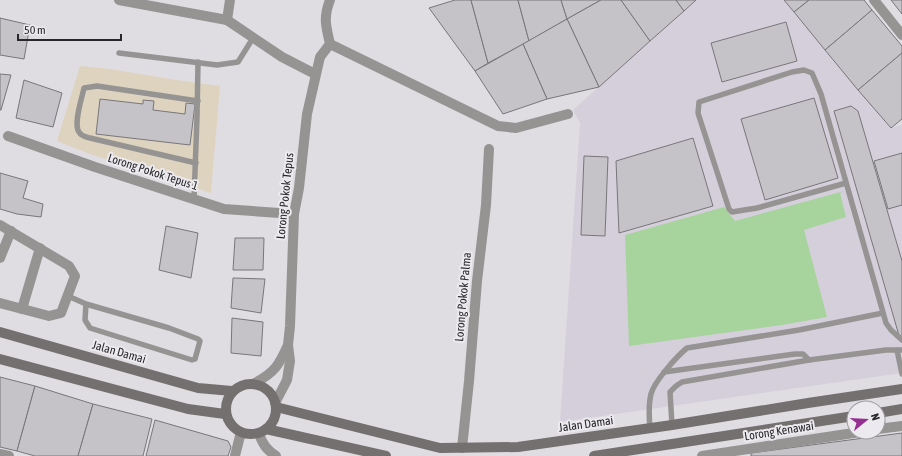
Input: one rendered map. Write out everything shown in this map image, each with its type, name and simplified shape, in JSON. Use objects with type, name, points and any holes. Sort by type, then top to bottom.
[{"type":"main road","name":"Jalan Damai","points":[[0,332],[198,388],[232,391]]},
{"type":"main road","points":[[0,359],[188,409],[226,414]]},
{"type":"main road","points":[[262,431],[274,419],[276,405],[271,394],[264,387],[256,383],[243,384],[232,391],[226,402],[226,414],[231,425],[241,432],[250,434],[262,431],[386,456]]},
{"type":"main road","name":"Jalan Damai","points":[[276,405],[440,448],[518,447],[672,425],[902,389]]},
{"type":"main road","points":[[886,411],[902,409]]},
{"type":"main road","points":[[594,456],[846,417]]},
{"type":"street","points":[[119,0],[227,20],[282,57],[315,74]]},
{"type":"street","points":[[227,20],[230,0]]},
{"type":"street","points":[[330,0],[325,19],[330,44],[498,126],[516,128],[568,114]]},
{"type":"street","points":[[874,0],[902,34]]},
{"type":"street","name":"Lorong Pokok Tepus","points":[[276,405],[287,380],[290,361],[288,345],[294,214],[299,188],[307,114],[315,74],[320,58],[330,44]]},
{"type":"street","name":"Lorong Pokok Tepus 1","points":[[8,136],[95,167],[224,209],[294,214]]},
{"type":"street","name":"Lorong Pokok Palma","points":[[462,448],[470,373],[477,281],[486,205],[489,149]]},
{"type":"street","points":[[0,225],[69,266],[75,276],[61,313],[49,316],[0,303]]},
{"type":"street","points":[[0,258],[11,231]]},
{"type":"street","points":[[22,309],[40,248]]},
{"type":"street","name":"Lorong Pokok Tepus","points":[[256,383],[268,376],[279,364],[288,345]]},
{"type":"street","points":[[886,428],[902,426]]},
{"type":"street","points":[[262,431],[262,441],[267,450],[276,456]]},
{"type":"street","points":[[235,456],[241,432]]},
{"type":"street","name":"Lorong Kenawai","points":[[702,456],[742,453],[846,434]]},
{"type":"street","points":[[0,454],[9,456]]},
{"type":"lane","points":[[119,53],[217,65],[238,62],[253,38]]},
{"type":"lane","points":[[194,199],[198,62]]},
{"type":"lane","points":[[846,183],[757,208],[732,212],[729,209],[698,113],[699,102],[792,72],[804,70],[812,72],[822,94],[886,323],[890,330],[902,340]]},
{"type":"lane","points":[[196,163],[81,135],[78,132],[77,117],[84,88],[88,87],[97,86],[198,101]]},
{"type":"lane","points":[[68,296],[86,304],[169,328],[198,339],[200,341],[195,359],[192,360],[90,328],[85,320],[86,304]]},
{"type":"lane","points":[[650,428],[648,408],[651,392],[664,372],[676,357],[686,348],[798,330],[883,313]]},
{"type":"lane","points":[[672,425],[670,392],[682,382],[809,360],[886,350],[899,350],[902,374]]},
{"type":"lane","points":[[664,372],[795,354],[803,354],[809,360]]},
{"type":"shaded area","points":[[696,0],[784,0],[890,128],[902,125],[902,373],[560,422],[580,123],[573,110]]},
{"type":"shaded area","points":[[80,66],[110,69],[220,86],[211,193],[90,154],[57,141]]},
{"type":"green space","points":[[844,191],[840,193],[846,217],[804,230],[827,317],[782,325],[629,346],[625,235],[724,207],[735,221]]},
{"type":"building","points":[[455,0],[471,0],[488,63],[475,71],[429,8]]},
{"type":"building","points":[[471,0],[518,0],[529,41],[488,63]]},
{"type":"building","points":[[518,0],[561,0],[567,19],[529,41]]},
{"type":"building","points":[[561,0],[601,0],[567,19]]},
{"type":"building","points":[[601,0],[621,0],[650,41],[599,87],[567,19]]},
{"type":"building","points":[[621,0],[676,0],[684,11],[650,41]]},
{"type":"building","points":[[676,0],[696,0],[684,11]]},
{"type":"building","points":[[784,0],[809,0],[794,12]]},
{"type":"building","points":[[809,0],[864,0],[872,10],[825,50],[794,12]]},
{"type":"building","points":[[891,0],[902,0],[902,14]]},
{"type":"building","points":[[872,10],[902,46],[902,53],[858,90],[825,50]]},
{"type":"building","points":[[0,18],[30,25],[24,59],[0,55]]},
{"type":"building","points":[[567,19],[599,87],[547,99],[523,44]]},
{"type":"building","points":[[786,22],[797,61],[722,82],[711,43]]},
{"type":"building","points":[[523,44],[547,99],[503,114],[475,71]]},
{"type":"building","points":[[902,53],[902,119],[891,128],[858,90]]},
{"type":"building","points":[[0,74],[11,75],[1,110],[0,110]]},
{"type":"building","points":[[24,80],[62,93],[53,127],[16,118]]},
{"type":"building","points":[[814,98],[838,178],[765,200],[741,119]]},
{"type":"building","points":[[100,99],[143,104],[143,100],[154,101],[153,110],[185,114],[186,103],[195,104],[190,145],[96,134]]},
{"type":"building","points":[[851,106],[858,111],[902,261],[902,338],[900,339],[834,111]]},
{"type":"building","points":[[693,138],[713,206],[619,233],[616,161]]},
{"type":"building","points":[[902,153],[902,205],[888,209],[874,161]]},
{"type":"building","points":[[584,156],[608,157],[605,236],[581,235]]},
{"type":"building","points":[[0,173],[28,181],[23,198],[43,204],[41,217],[17,214],[0,209]]},
{"type":"building","points":[[166,226],[198,233],[191,278],[159,270]]},
{"type":"building","points":[[235,238],[264,238],[263,270],[233,270]]},
{"type":"building","points":[[233,278],[265,279],[261,313],[231,308]]},
{"type":"building","points":[[232,318],[263,322],[261,356],[231,353]]},
{"type":"building","points":[[0,377],[35,386],[17,451],[0,447]]},
{"type":"building","points":[[35,386],[93,404],[78,456],[35,456],[17,451]]},
{"type":"building","points":[[93,404],[152,419],[143,456],[78,456]]},
{"type":"building","points":[[155,420],[228,441],[231,447],[228,456],[146,456]]},
{"type":"building","points":[[902,433],[902,456],[751,456],[751,453],[849,440],[886,440],[886,435]]}]
